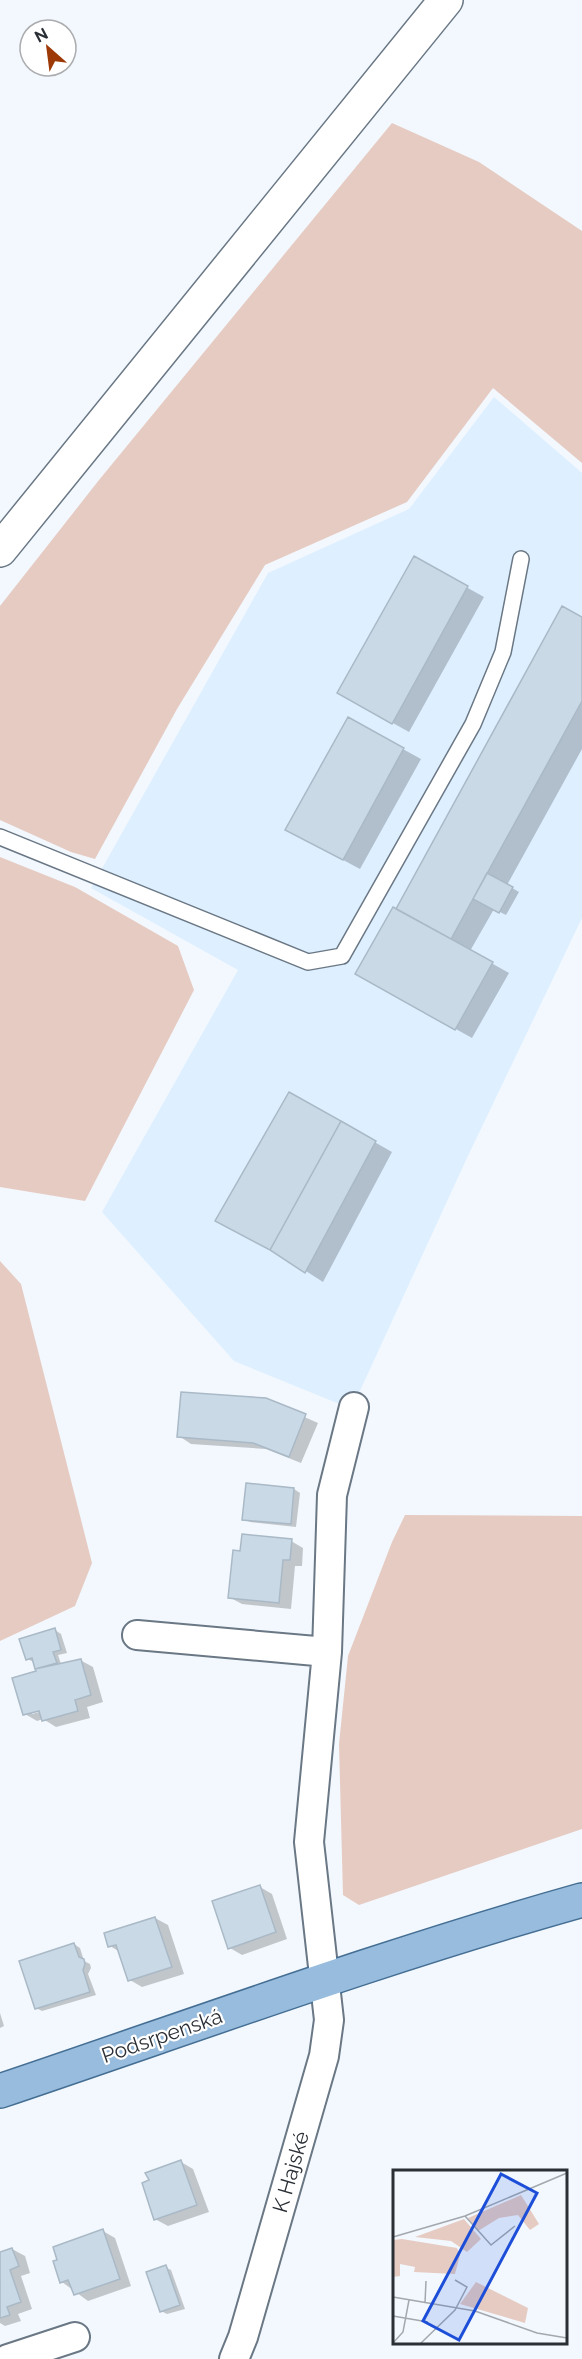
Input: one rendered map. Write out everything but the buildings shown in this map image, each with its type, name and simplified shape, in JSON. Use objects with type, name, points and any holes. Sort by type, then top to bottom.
[{"type":"main road","name":"Podsrpenská","points":[[0,2091],[324,1981],[517,1918],[582,1900]]},
{"type":"street","points":[[0,550],[446,0]]},
{"type":"street","name":"K Hajské","points":[[234,2359],[243,2337],[324,2056],[328,2020],[309,1842],[327,1652],[332,1495],[354,1407]]},
{"type":"street","points":[[137,1635],[327,1652]]},
{"type":"street","points":[[8,2359],[75,2337]]},
{"type":"lane","points":[[0,837],[308,962],[342,956],[472,724],[503,652],[521,559]]},
{"type":"shaded area","points":[[392,123],[479,162],[582,231],[582,463],[493,388],[407,502],[265,565],[177,709],[95,859],[71,852],[0,820],[0,606],[99,480]]},
{"type":"shaded area","points":[[494,397],[582,473],[582,918],[466,1160],[359,1393],[337,1403],[234,1361],[102,1212],[238,970],[91,888],[268,573],[409,509]]},
{"type":"shaded area","points":[[0,857],[75,887],[178,946],[194,990],[85,1201],[0,1187]]},
{"type":"shaded area","points":[[0,1261],[21,1284],[92,1563],[75,1606],[0,1641]]},
{"type":"shaded area","points":[[405,1515],[582,1516],[582,1829],[359,1905],[343,1895],[339,1744],[348,1656],[392,1542]]}]
